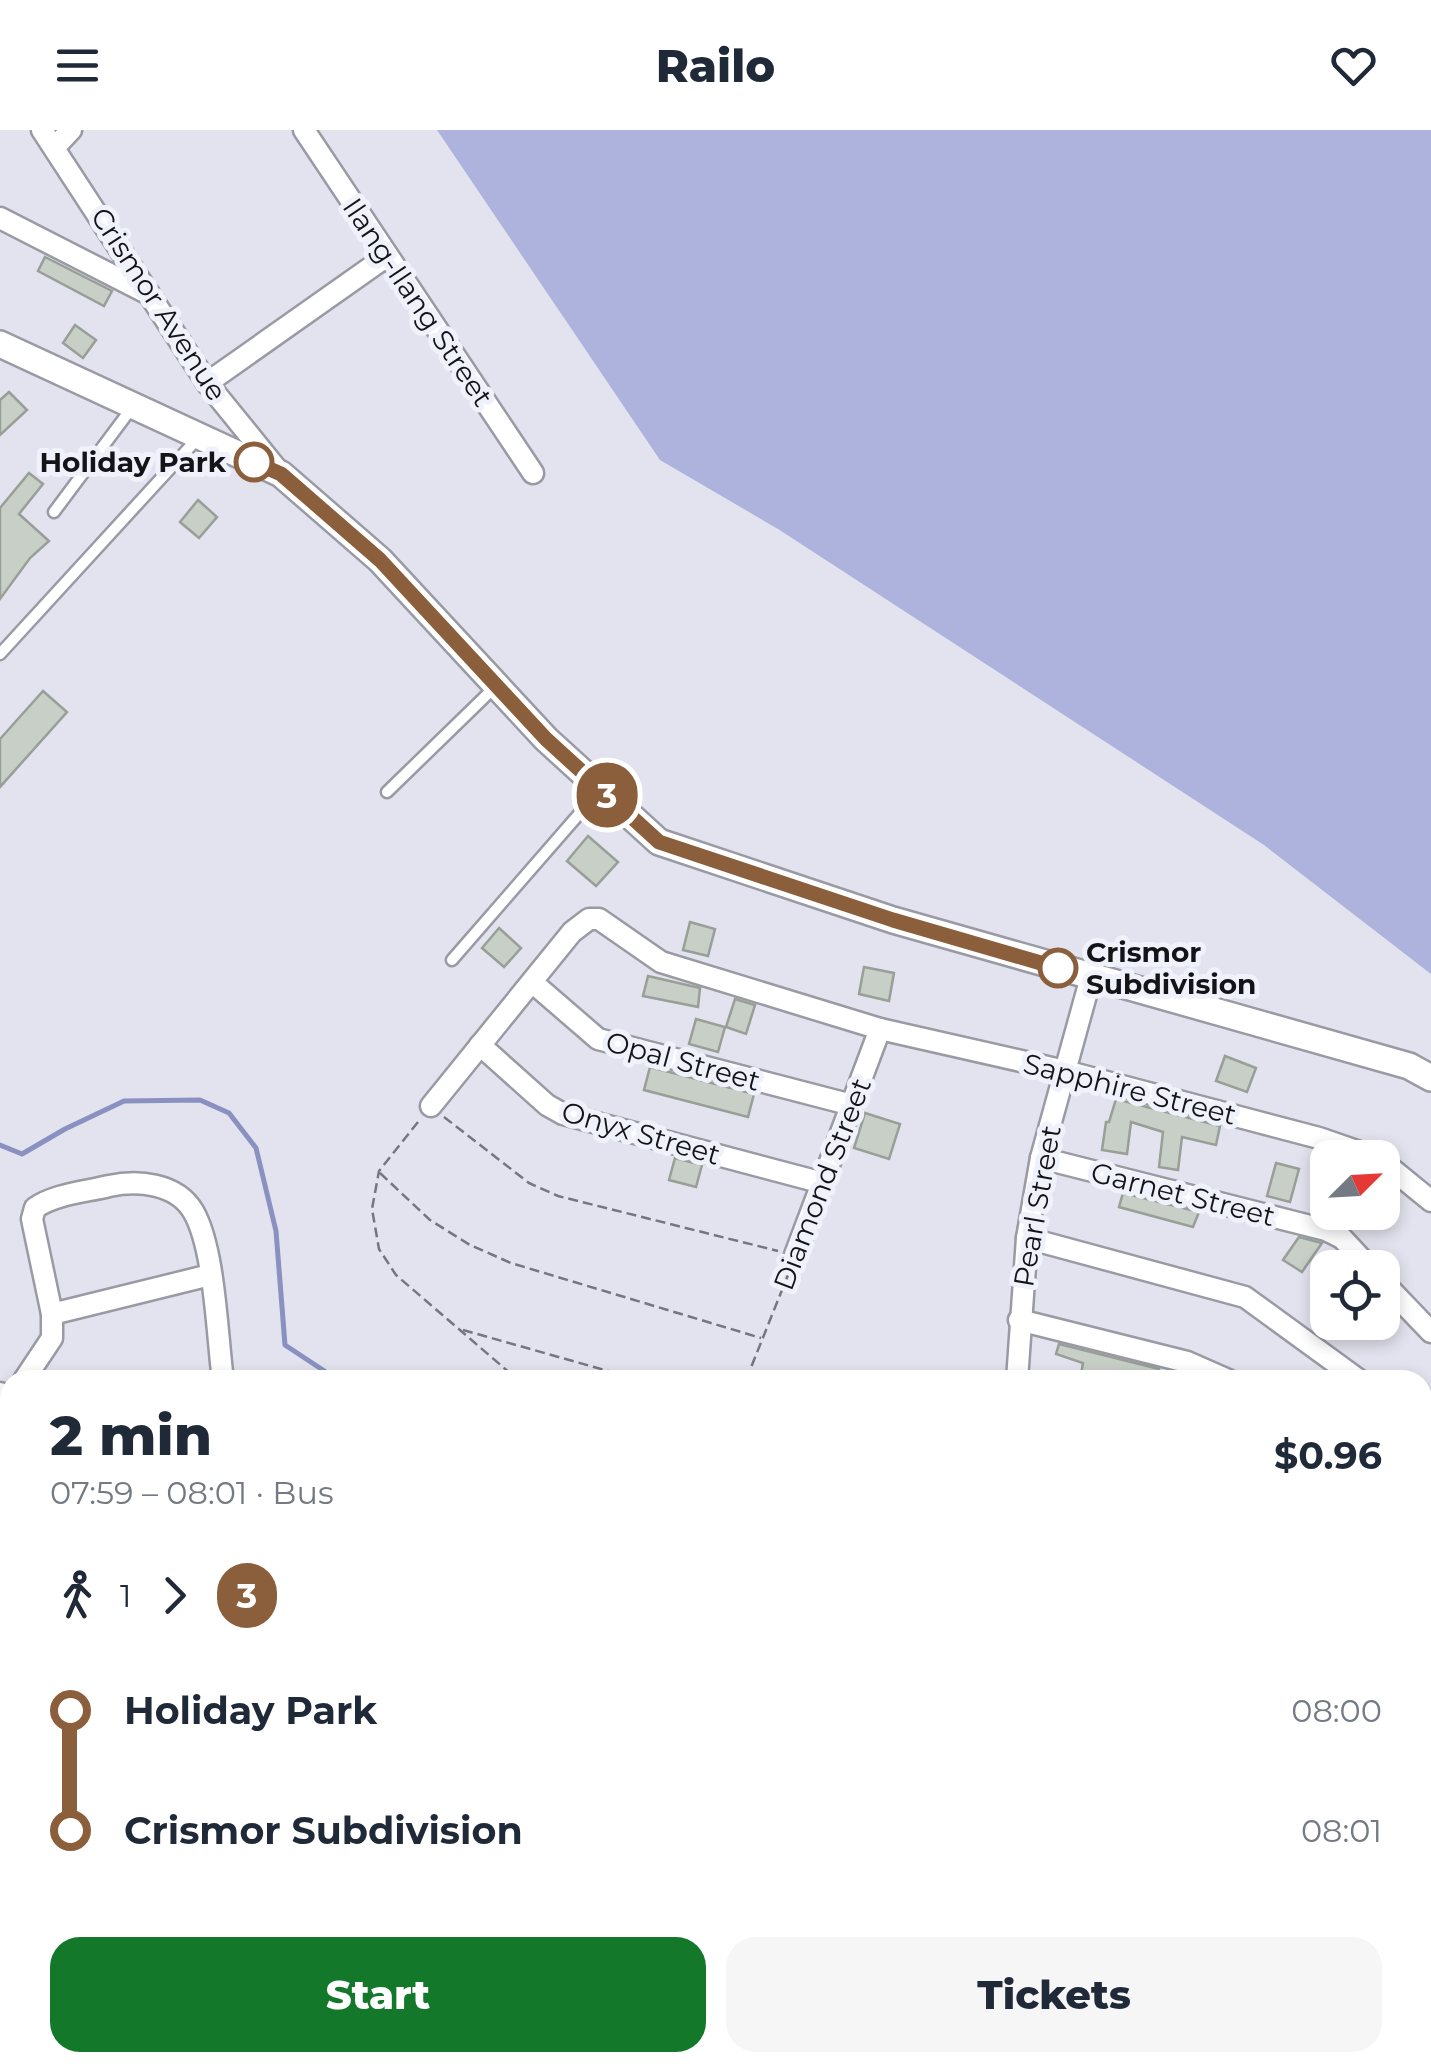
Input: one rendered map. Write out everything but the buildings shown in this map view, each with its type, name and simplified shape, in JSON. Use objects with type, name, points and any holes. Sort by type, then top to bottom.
[{"type":"street","points":[[49,138],[71,130]]},
{"type":"street","name":"Ilang-Ilang Street","points":[[304,130],[533,474]]},
{"type":"street","name":"Crismor Avenue","points":[[49,138],[207,383],[281,474]]},
{"type":"street","points":[[0,218],[151,295]]},
{"type":"street","points":[[207,383],[387,256]]},
{"type":"street","points":[[0,344],[281,474],[380,560],[546,739],[659,842],[893,920],[1409,1066],[1431,1078]]},
{"type":"street","name":"Sapphire Street","points":[[532,982],[578,925],[599,919],[661,962],[880,1028],[1065,1071],[1325,1140]]},
{"type":"street","name":"Pearl Street","points":[[1018,1370],[1027,1238],[1041,1158],[1091,978]]},
{"type":"street","points":[[431,1106],[532,982]]},
{"type":"street","name":"Opal Street","points":[[532,982],[598,1039],[852,1106]]},
{"type":"street","name":"Diamond Street","points":[[795,1255],[880,1028]]},
{"type":"street","name":"Onyx Street","points":[[480,1045],[563,1114],[823,1183]]},
{"type":"street","name":"Garnet Street","points":[[1041,1158],[1326,1230],[1342,1238],[1353,1250]]},
{"type":"street","name":"Sapphire Street","points":[[1400,1175],[1431,1201]]},
{"type":"street","points":[[32,1370],[52,1338],[52,1314],[32,1220],[35,1208],[54,1199],[128,1182],[144,1182],[179,1196],[192,1209],[201,1229],[210,1275],[222,1370]]},
{"type":"street","points":[[1027,1238],[1245,1297],[1346,1370]]},
{"type":"street","points":[[52,1314],[210,1275]]},
{"type":"street","points":[[1400,1300],[1431,1332]]},
{"type":"street","points":[[1020,1320],[1205,1370]]},
{"type":"lane","points":[[54,512],[132,407]]},
{"type":"lane","points":[[0,654],[198,437]]},
{"type":"lane","points":[[388,792],[498,684]]},
{"type":"lane","points":[[452,960],[600,789]]},
{"type":"path","points":[[506,1370],[396,1274],[379,1249],[372,1209],[379,1172],[431,1106],[529,1183],[558,1196],[795,1255]]},
{"type":"path","points":[[379,1172],[430,1220],[511,1263],[764,1339]]},
{"type":"path","name":"Diamond Street","points":[[750,1370],[795,1255]]},
{"type":"path","points":[[458,1329],[604,1370]]},
{"type":"shaded area","points":[[437,130],[1431,130],[1431,974],[1264,845],[778,529],[660,460]]},
{"type":"waterway","points":[[0,1145],[22,1154],[124,1101],[200,1100],[229,1113],[256,1148],[276,1231],[285,1345],[323,1370]]},
{"type":"bus line","name":"3","points":[[254,462],[281,474],[380,560],[546,739],[659,842],[893,920],[1058,968]]},
{"type":"place","name":"Holiday Park","points":[[254,462]]},
{"type":"place","name":"Crismor Subdivision","points":[[1058,968]]}]
